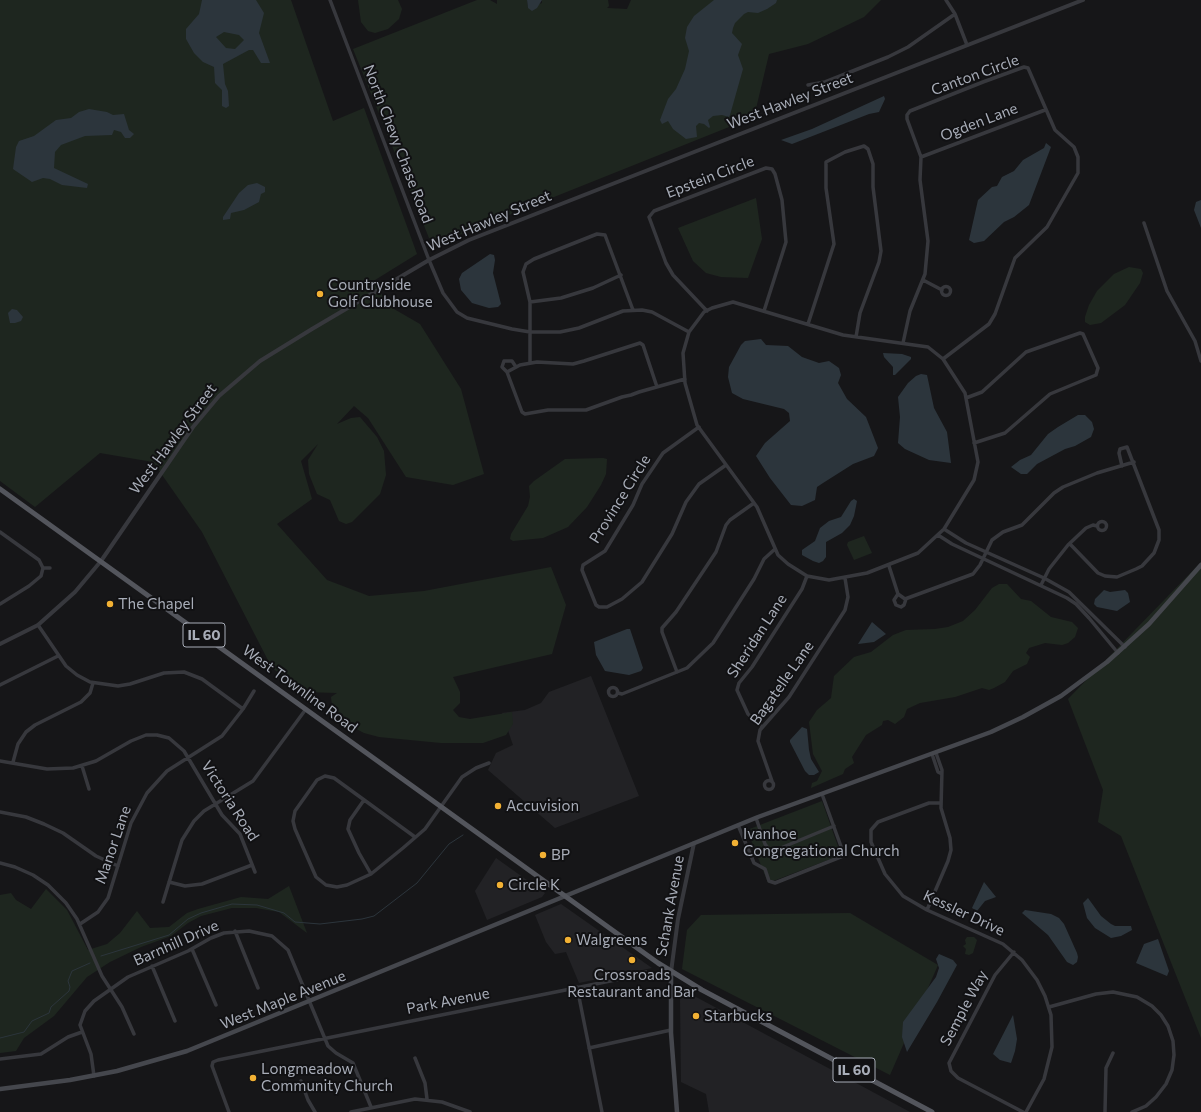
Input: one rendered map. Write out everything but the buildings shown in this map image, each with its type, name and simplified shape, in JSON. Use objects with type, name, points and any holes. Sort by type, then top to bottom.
[{"type":"main road","name":"West Townline Road","points":[[0,489],[565,897]]},
{"type":"main road","name":"West Maple Avenue","points":[[0,1089],[94,1076],[134,1067],[187,1051],[310,1002],[738,825],[991,732],[1046,705],[1080,683],[1119,653],[1160,612],[1201,565]]},
{"type":"main road","name":"IL 60","points":[[565,897],[671,972],[932,1112]]},
{"type":"main road","points":[[671,972],[671,1030],[677,1112]]},
{"type":"street","name":"North Chevy Chase Road","points":[[330,0],[429,260],[443,292],[457,312],[467,318],[530,332],[560,332],[579,328],[623,311],[633,310],[652,312],[689,332]]},
{"type":"street","points":[[946,0],[955,14],[967,45]]},
{"type":"street","name":"West Hawley Street","points":[[0,644],[38,625],[68,600],[101,561],[193,427],[210,405],[228,386],[260,361],[429,260],[494,229],[1083,0]]},
{"type":"street","points":[[808,85],[825,82],[888,57],[908,47],[955,14]]},
{"type":"street","name":"Canton Circle","points":[[903,343],[910,311],[925,274],[928,241],[920,180],[921,157],[907,119],[910,111],[998,76],[1024,67],[1028,68],[1055,130],[1074,147],[1078,157],[1078,173],[1047,227],[1015,258],[995,314],[989,324],[943,359]]},
{"type":"street","name":"Ogden Lane","points":[[921,157],[1046,110]]},
{"type":"street","points":[[808,324],[834,244],[826,188],[826,162],[845,152],[864,146],[868,149],[873,164],[873,188],[880,251],[879,262],[860,314],[856,337]]},
{"type":"street","name":"Epstein Circle","points":[[707,311],[692,293],[673,275],[666,264],[649,217],[654,211],[766,168],[772,169],[776,177],[782,200],[786,242],[764,311]]},
{"type":"street","points":[[1144,223],[1167,291],[1195,341],[1201,361]]},
{"type":"street","points":[[530,363],[530,302],[523,272],[526,264],[597,234],[605,235],[633,310]]},
{"type":"street","points":[[530,302],[561,298],[593,288],[620,276]]},
{"type":"street","points":[[923,280],[942,290]]},
{"type":"street","points":[[733,302],[856,337],[928,347],[943,359],[965,393],[978,462],[974,480],[944,529],[918,553],[888,566],[844,578],[829,580],[807,576],[788,564],[775,549],[754,503],[699,427],[685,380],[683,353],[689,332],[698,319],[707,311],[733,302]]},
{"type":"street","points":[[966,398],[982,392],[1026,352],[1080,333],[1083,334],[1098,368],[1096,375],[1050,394],[1005,433],[974,443]]},
{"type":"street","points":[[507,372],[516,367],[530,363],[575,364],[640,343],[643,345],[657,387]]},
{"type":"street","points":[[516,367],[512,361],[504,361],[502,367],[507,372],[522,412],[525,414],[548,410],[586,410],[657,387],[685,380]]},
{"type":"street","name":"Province Circle","points":[[699,427],[663,453],[642,484],[633,505],[605,551],[583,565],[582,570],[596,606],[607,606],[622,599],[642,582],[672,534],[686,502],[699,484],[726,465]]},
{"type":"street","points":[[1070,544],[1098,573],[1105,576],[1117,577],[1142,566],[1154,552],[1159,540],[1159,530],[1129,449],[1120,449],[1118,453],[1122,466]]},
{"type":"street","points":[[888,566],[898,594],[902,598],[906,598],[972,574],[980,565],[992,540],[1003,532],[1022,525],[1063,487],[1097,473],[1134,462]]},
{"type":"street","points":[[678,672],[662,632],[662,628],[677,611],[716,552],[726,525],[730,520],[754,503]]},
{"type":"street","points":[[1041,585],[1049,569],[1070,544],[1086,528],[1093,525],[1097,526]]},
{"type":"street","points":[[944,529],[985,552],[1044,578],[1069,592],[1125,647]]},
{"type":"street","points":[[0,538],[1,533],[39,560],[43,568],[40,576],[29,586],[0,604]]},
{"type":"street","points":[[938,535],[952,544],[1041,585],[1076,604],[1119,653]]},
{"type":"street","points":[[618,693],[622,694],[687,668],[713,643],[754,578],[764,559],[775,549]]},
{"type":"street","points":[[43,568],[50,568]]},
{"type":"street","name":"Sheridan Lane","points":[[762,727],[748,714],[737,690],[739,683],[752,667],[802,589],[807,576]]},
{"type":"street","name":"Bagatelle Lane","points":[[772,782],[758,741],[762,727],[789,696],[845,610],[848,597],[844,578]]},
{"type":"street","points":[[898,594],[894,600],[896,605],[904,605],[906,598]]},
{"type":"street","points":[[38,625],[58,656],[72,671],[93,683],[118,686],[130,684],[164,673],[184,672],[202,679],[243,710]]},
{"type":"street","points":[[0,685],[58,656]]},
{"type":"street","points":[[14,762],[18,744],[26,732],[35,725],[81,702],[90,693],[93,683]]},
{"type":"street","name":"Manor Lane","points":[[80,924],[101,908],[108,898],[131,823],[141,802],[160,778],[188,757],[222,736],[243,710],[254,691]]},
{"type":"street","points":[[163,902],[186,832],[199,816],[253,781],[306,709]]},
{"type":"street","name":"Victoria Road","points":[[0,760],[54,769],[82,766],[96,761],[138,738],[151,734],[162,735],[174,741],[188,757],[222,815],[240,834],[250,856],[255,872]]},
{"type":"street","points":[[927,910],[950,853],[950,841],[940,803],[942,782],[940,773],[942,770],[934,754]]},
{"type":"street","points":[[415,837],[334,778],[325,776],[317,780],[295,811],[293,821],[294,829],[316,877],[326,885],[337,887],[347,885],[371,874],[415,837],[425,828],[462,777],[476,768],[489,763]]},
{"type":"street","points":[[82,766],[89,789]]},
{"type":"street","points":[[738,825],[754,863],[765,870],[770,881],[774,883],[843,856],[843,852],[822,794]]},
{"type":"street","points":[[364,800],[350,820],[348,828],[358,853],[371,874]]},
{"type":"street","name":"Kessler Drive","points":[[940,803],[929,803],[878,822],[873,826],[870,835],[880,866],[890,882],[903,896],[927,910],[996,940],[1014,952],[1035,976],[1049,1007],[1053,1036],[1050,1062],[1044,1079],[1026,1112]]},
{"type":"street","points":[[0,812],[26,817],[44,824],[63,833],[96,856],[118,866]]},
{"type":"street","points":[[756,818],[765,844],[771,852],[834,826]]},
{"type":"street","name":"Schank Avenue","points":[[671,972],[678,919],[694,844]]},
{"type":"street","points":[[0,863],[24,870],[48,885],[66,903],[80,924],[102,976],[122,1006],[134,1034]]},
{"type":"street","points":[[169,882],[185,886],[202,884],[252,865]]},
{"type":"street","points":[[236,931],[258,988]]},
{"type":"street","name":"Barnhill Drive","points":[[94,1076],[91,1054],[82,1032],[81,1020],[85,1011],[110,989],[128,977],[211,938],[236,931],[260,932],[272,936],[281,942],[292,956],[330,1049],[353,1063],[371,1107]]},
{"type":"street","points":[[192,948],[216,1005]]},
{"type":"street","name":"Semple Way","points":[[1014,952],[995,975],[949,1063],[951,1070],[958,1078],[1022,1112]]},
{"type":"street","points":[[152,966],[175,1021]]},
{"type":"street","name":"Park Avenue","points":[[229,1112],[212,1064],[218,1060],[635,976],[646,972]]},
{"type":"street","points":[[577,987],[602,1112]]},
{"type":"street","points":[[1049,1007],[1097,994],[1113,992],[1137,997],[1152,1006],[1161,1015],[1168,1026],[1173,1041],[1174,1055],[1172,1070],[1166,1084],[1156,1097],[1146,1106],[1132,1112]]},
{"type":"street","points":[[589,1048],[671,1030]]},
{"type":"street","points":[[0,1059],[41,1054],[68,1037],[82,1032]]},
{"type":"street","points":[[1105,1112],[1106,1068],[1113,1053]]},
{"type":"street","points":[[415,1058],[426,1082],[427,1099]]},
{"type":"street","points":[[301,1081],[311,1107],[315,1112]]},
{"type":"street","points":[[351,1112],[403,1100],[427,1099],[452,1104],[470,1112]]},
{"type":"shaded area","points":[[0,0],[291,0],[333,121],[364,108],[417,254],[375,280],[387,305],[420,324],[461,389],[484,474],[453,485],[406,477],[368,418],[354,406],[337,424],[351,418],[360,417],[377,437],[384,451],[386,475],[380,494],[352,522],[346,524],[339,521],[330,500],[317,494],[309,474],[308,460],[318,444],[301,461],[312,499],[277,524],[327,580],[369,596],[424,591],[551,567],[566,605],[552,654],[453,677],[460,692],[460,703],[453,710],[459,717],[470,719],[512,712],[513,724],[506,735],[483,743],[441,743],[379,737],[364,733],[345,723],[336,713],[332,706],[331,697],[337,693],[305,692],[272,668],[202,532],[153,462],[100,453],[35,507],[0,481]]},
{"type":"shaded area","points":[[202,0],[256,0],[264,13],[259,33],[270,63],[261,63],[253,50],[249,50],[223,64],[225,84],[228,91],[229,106],[226,108],[222,106],[222,90],[215,83],[214,67],[203,62],[194,53],[186,39],[186,29],[199,14]],"holes":[[[224,32],[239,35],[244,40],[235,49],[226,48],[216,37]]]},
{"type":"shaded area","points":[[358,0],[398,0],[402,9],[399,19],[388,29],[375,33],[368,31],[361,22]]},
{"type":"shaded area","points":[[477,0],[490,0],[497,4],[497,0],[527,0],[528,8],[542,3],[542,0],[608,0],[609,6],[607,8],[627,9],[631,0],[881,0],[864,17],[808,44],[769,54],[754,117],[439,243],[429,238],[353,49]]},
{"type":"shaded area","points":[[527,0],[542,0],[537,8],[532,11],[528,8]]},
{"type":"shaded area","points":[[714,0],[777,0],[776,3],[758,13],[748,12],[744,14],[735,23],[732,33],[742,44],[738,55],[743,69],[729,117],[722,115],[713,116],[708,120],[709,128],[704,124],[699,123],[696,126],[697,137],[686,139],[673,129],[668,121],[662,124],[660,120],[668,99],[676,89],[685,69],[689,51],[685,38],[687,27],[694,16]]},
{"type":"shaded area","points":[[884,96],[885,99],[879,112],[869,114],[792,144],[781,140],[812,129]]},
{"type":"shaded area","points":[[89,109],[107,112],[113,115],[124,114],[129,130],[134,134],[130,138],[125,138],[121,132],[114,130],[112,135],[85,136],[61,145],[55,152],[54,168],[88,184],[87,188],[62,185],[50,179],[43,178],[32,182],[13,169],[16,147],[19,141],[34,136],[56,120],[71,118],[79,112]]},
{"type":"shaded area","points":[[1046,143],[1051,147],[1029,205],[1014,217],[1004,222],[984,241],[974,243],[969,240],[978,200],[992,187],[997,186],[1002,177],[1014,171],[1023,160],[1044,148]]},
{"type":"shaded area","points":[[257,183],[265,187],[265,192],[261,194],[259,202],[244,210],[231,213],[230,219],[223,220],[223,217],[239,193],[248,185]]},
{"type":"shaded area","points":[[756,198],[762,239],[748,278],[721,277],[706,273],[693,261],[678,228]]},
{"type":"shaded area","points":[[1201,200],[1201,228],[1194,210],[1196,202]]},
{"type":"shaded area","points":[[490,254],[494,255],[495,260],[493,273],[501,304],[498,307],[489,308],[472,303],[461,290],[459,279],[462,273]]},
{"type":"shaded area","points":[[1129,267],[1141,269],[1143,273],[1140,283],[1125,305],[1101,323],[1090,325],[1085,322],[1089,305],[1097,291],[1114,274]]},
{"type":"shaded area","points":[[12,309],[17,310],[23,317],[21,321],[10,323],[8,313]]},
{"type":"shaded area","points":[[761,339],[766,345],[788,346],[802,357],[819,363],[829,361],[839,368],[841,375],[838,383],[847,399],[866,417],[878,448],[874,456],[853,464],[817,487],[815,500],[802,506],[791,505],[770,478],[756,456],[765,443],[790,421],[789,413],[784,409],[743,399],[732,393],[728,377],[729,367],[741,345],[745,341]]},
{"type":"shaded area","points":[[883,353],[902,354],[911,357],[911,359],[895,375],[893,375],[893,367],[884,357]]},
{"type":"shaded area","points":[[921,374],[927,375],[934,408],[947,432],[951,463],[929,460],[905,449],[898,443],[900,417],[898,397],[908,383],[916,376]]},
{"type":"shaded area","points":[[1078,415],[1085,415],[1092,422],[1094,429],[1091,437],[1037,464],[1027,474],[1021,474],[1011,467],[1020,460],[1031,455],[1048,434]]},
{"type":"shaded area","points":[[565,459],[607,459],[606,474],[601,485],[587,507],[568,527],[543,538],[513,541],[510,539],[511,534],[528,506],[530,497],[529,486],[534,481]]},
{"type":"shaded area","points":[[854,499],[857,501],[854,516],[850,525],[842,533],[826,542],[826,557],[823,561],[819,563],[802,555],[802,550],[815,541],[820,528],[829,521],[841,517],[851,501]]},
{"type":"shaded area","points":[[864,536],[872,553],[854,560],[847,545],[848,542]]},
{"type":"shaded area","points":[[1201,562],[1201,1038],[1121,836],[1098,822],[1103,790],[1068,699]]},
{"type":"shaded area","points":[[999,584],[1007,584],[1021,599],[1031,601],[1051,617],[1072,622],[1078,628],[1075,637],[1068,643],[1062,645],[1045,643],[1029,648],[1026,653],[1030,657],[1027,664],[1013,671],[1005,682],[994,688],[989,690],[982,688],[955,697],[920,703],[907,709],[904,717],[895,724],[888,720],[883,721],[882,725],[866,735],[852,757],[854,763],[845,769],[843,774],[811,788],[812,783],[817,781],[822,771],[813,754],[809,722],[817,710],[831,698],[834,676],[854,657],[871,652],[893,635],[906,630],[948,627],[963,621],[975,610],[992,588]]},
{"type":"shaded area","points":[[1104,590],[1110,592],[1125,590],[1128,593],[1130,602],[1117,611],[1097,607],[1094,604],[1095,599]]},
{"type":"shaded area","points":[[872,622],[886,634],[874,642],[858,644]]},
{"type":"shaded area","points":[[630,629],[643,668],[641,671],[629,675],[605,671],[596,655],[594,642]]},
{"type":"shaded area","points":[[591,676],[639,796],[555,828],[488,770],[496,753],[513,745],[502,713],[525,710],[541,703],[549,692]]},
{"type":"shaded area","points":[[802,727],[807,729],[811,759],[819,772],[814,775],[809,775],[805,771],[790,742],[790,740]]},
{"type":"shaded area","points":[[822,801],[841,855],[768,883],[747,830]]},
{"type":"shaded area","points":[[496,858],[545,893],[542,897],[487,920],[475,891]]},
{"type":"shaded area","points":[[984,882],[996,897],[985,901],[977,911],[972,908]]},
{"type":"shaded area","points":[[289,886],[307,933],[279,912],[256,908],[232,908],[201,916],[188,923],[171,936],[141,947],[110,962],[87,977],[54,1016],[24,1038],[16,1051],[0,1053],[0,895],[11,893],[16,900],[31,909],[46,889],[67,910],[88,950],[107,944],[120,933],[137,911],[150,928],[169,927],[187,913],[198,909],[241,897],[268,899]]},
{"type":"shaded area","points":[[1088,898],[1101,916],[1111,924],[1115,926],[1131,926],[1132,930],[1121,936],[1111,938],[1095,928],[1087,918],[1083,903]]},
{"type":"shaded area","points":[[561,904],[652,968],[579,983],[566,952],[555,954],[546,942],[535,915]]},
{"type":"shaded area","points":[[1025,910],[1051,914],[1059,918],[1064,924],[1077,953],[1077,962],[1073,965],[1067,962],[1048,935],[1022,913]]},
{"type":"shaded area","points":[[850,913],[938,965],[890,1075],[682,969],[687,930],[701,915]]},
{"type":"shaded area","points":[[967,937],[974,937],[977,940],[973,953],[969,955],[965,954],[966,949],[963,946],[966,944],[965,940]]},
{"type":"shaded area","points":[[1158,939],[1169,971],[1167,976],[1136,963],[1144,944]]},
{"type":"shaded area","points":[[939,954],[953,960],[957,965],[907,1052],[902,1037],[903,1022],[936,977],[939,968],[936,959]]},
{"type":"shaded area","points":[[683,990],[910,1112],[709,1112],[706,1094],[681,1082],[680,995]]},
{"type":"shaded area","points":[[1013,1015],[1017,1039],[1011,1063],[1000,1060],[993,1054]]},
{"type":"waterway","points":[[101,956],[169,935],[188,919],[201,913],[232,904],[257,905],[284,913],[295,922],[320,924],[362,919],[374,916],[417,883],[449,844],[463,835]]},
{"type":"waterway","points":[[0,1038],[24,1032],[32,1021],[49,1013],[51,1007],[69,991],[70,987],[68,981],[72,971],[90,963]]},
{"type":"place","name":"Countryside Golf Clubhouse","points":[[320,294]]},
{"type":"place","name":"The Chapel","points":[[110,604]]},
{"type":"place","name":"Accuvision","points":[[498,806]]},
{"type":"place","name":"Ivanhoe Congregational Church","points":[[735,843]]},
{"type":"place","name":"BP","points":[[543,855]]},
{"type":"place","name":"Circle K","points":[[500,885]]},
{"type":"place","name":"Walgreens","points":[[568,940]]},
{"type":"place","name":"Crossroads Restaurant and Bar","points":[[632,960]]},
{"type":"place","name":"Starbucks","points":[[696,1016]]},
{"type":"place","name":"Longmeadow Community Church","points":[[253,1078]]}]
